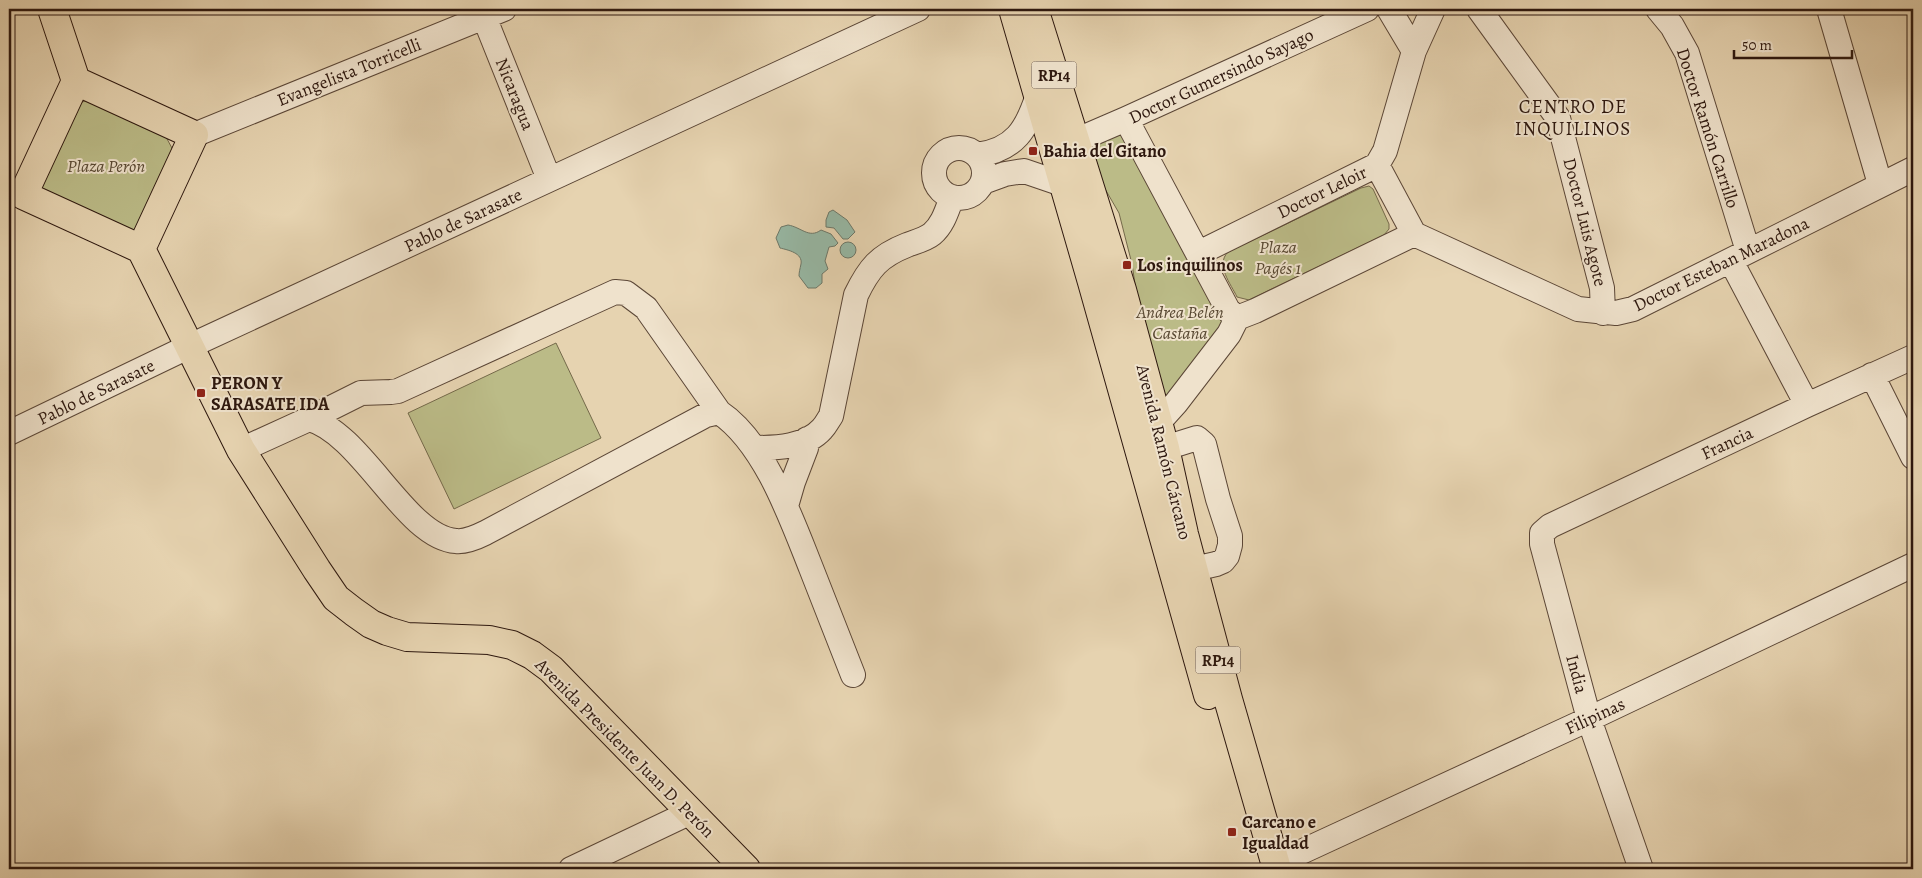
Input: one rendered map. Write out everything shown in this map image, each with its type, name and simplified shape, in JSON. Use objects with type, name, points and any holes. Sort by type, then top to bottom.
[{"type":"main road","points":[[52,9],[76,81],[16,198],[142,249],[194,135],[76,81]]},
{"type":"main road","name":"Avenida Ramón Cárcano","points":[[1013,9],[1092,282],[1152,434],[1184,572]]},
{"type":"main road","name":"Avenida Ramón Cárcano","points":[[1034,9],[1122,290],[1152,434],[1184,572]]},
{"type":"main road","name":"Avenida Presidente Juan D. Perón","points":[[142,249],[241,450],[336,598],[354,612],[387,631],[407,637],[490,640],[512,645],[532,655],[551,669],[746,869]]},
{"type":"main road","name":"RP14","points":[[1184,572],[1270,867]]},
{"type":"street","name":"Pablo de Sarasate","points":[[9,433],[190,346],[918,9]]},
{"type":"street","name":"Doctor Gumersindo Sayago","points":[[1075,140],[1126,119],[1367,9]]},
{"type":"street","points":[[1389,9],[1414,51]]},
{"type":"street","name":"Doctor Leloir","points":[[1199,252],[1377,165],[1386,151],[1414,51],[1433,9]]},
{"type":"street","name":"Doctor Luis Agote","points":[[1479,9],[1558,118],[1602,288],[1602,313]]},
{"type":"street","name":"Doctor Ramón Carrillo","points":[[1658,9],[1672,26],[1687,53],[1739,256],[1807,405]]},
{"type":"street","points":[[1829,9],[1880,184]]},
{"type":"street","name":"Nicaragua","points":[[489,12],[549,179]]},
{"type":"street","name":"Evangelista Torricelli","points":[[194,135],[489,12]]},
{"type":"street","points":[[977,155],[993,153],[1015,140],[1033,112],[1038,95]]},
{"type":"street","points":[[1126,119],[1199,252],[1228,310],[1237,318]]},
{"type":"street","points":[[1015,140],[1024,170]]},
{"type":"street","points":[[954,148],[970,150],[977,155],[984,167],[983,182],[979,188],[967,197],[952,197],[938,187],[935,180],[934,172],[940,156],[954,148]]},
{"type":"street","points":[[1152,434],[1229,334],[1237,318],[1414,234],[1377,165]]},
{"type":"street","name":"Doctor Esteban Maradona","points":[[1414,234],[1578,309],[1616,313],[1633,309],[1913,169]]},
{"type":"street","points":[[983,182],[1024,170],[1065,185]]},
{"type":"street","points":[[755,448],[779,448],[807,439],[822,430],[831,416],[856,295],[865,276],[876,263],[891,252],[932,234],[942,222],[952,197]]},
{"type":"street","points":[[241,450],[361,393],[398,390],[615,292],[626,293],[646,308],[719,412],[728,418],[755,448],[786,506],[853,675]]},
{"type":"street","name":"Francia","points":[[1542,532],[1550,526],[1913,357]]},
{"type":"street","points":[[1872,376],[1913,457]]},
{"type":"street","points":[[309,419],[320,422],[335,432],[419,522],[440,537],[457,542],[485,533],[706,415],[719,412]]},
{"type":"street","points":[[1152,434],[1197,438],[1204,444],[1230,536],[1229,550],[1222,561],[1184,572]]},
{"type":"street","points":[[786,506],[806,448],[807,439]]},
{"type":"street","name":"India","points":[[1542,532],[1542,544],[1589,719],[1641,869]]},
{"type":"street","name":"Filipinas","points":[[1270,867],[1589,719],[1913,564]]},
{"type":"street","points":[[571,869],[691,812]]},
{"type":"green space","name":"Plaza Perón","points":[[89,99],[166,137],[173,150],[132,236],[45,196],[39,182],[74,106]]},
{"type":"green space","name":"Andrea Belén Castaña","points":[[1114,134],[1122,134],[1221,319],[1222,330],[1167,400],[1156,386],[1140,317],[1132,264],[1119,213],[1101,182],[1091,146]]},
{"type":"green space","name":"Plaza Pagés 1","points":[[1369,186],[1373,189],[1389,224],[1389,229],[1384,235],[1249,300],[1237,297],[1224,269],[1224,257],[1228,252],[1361,188]]},
{"type":"green space","points":[[556,343],[601,438],[454,509],[408,413]]},
{"type":"shaded area","points":[[833,210],[847,220],[855,232],[848,239],[843,239],[834,228],[826,227],[829,212]]},
{"type":"shaded area","points":[[788,225],[809,233],[821,230],[831,234],[838,243],[835,246],[829,247],[825,261],[828,269],[822,274],[822,283],[816,288],[808,288],[799,276],[800,257],[780,248],[776,238],[781,227]]},
{"type":"shaded area","points":[[845,242],[851,242],[856,247],[854,256],[845,258],[840,253],[840,247]]},
{"type":"place","name":"Bahia del Gitano","points":[[1033,151]]},
{"type":"place","name":"Los inquilinos","points":[[1127,265]]},
{"type":"place","name":"PERON Y SARASATE IDA","points":[[201,393]]},
{"type":"place","name":"Carcano e Igualdad","points":[[1232,832]]},
{"type":"district","name":"CENTRO DE INQUILINOS","points":[[1573,117]]}]
